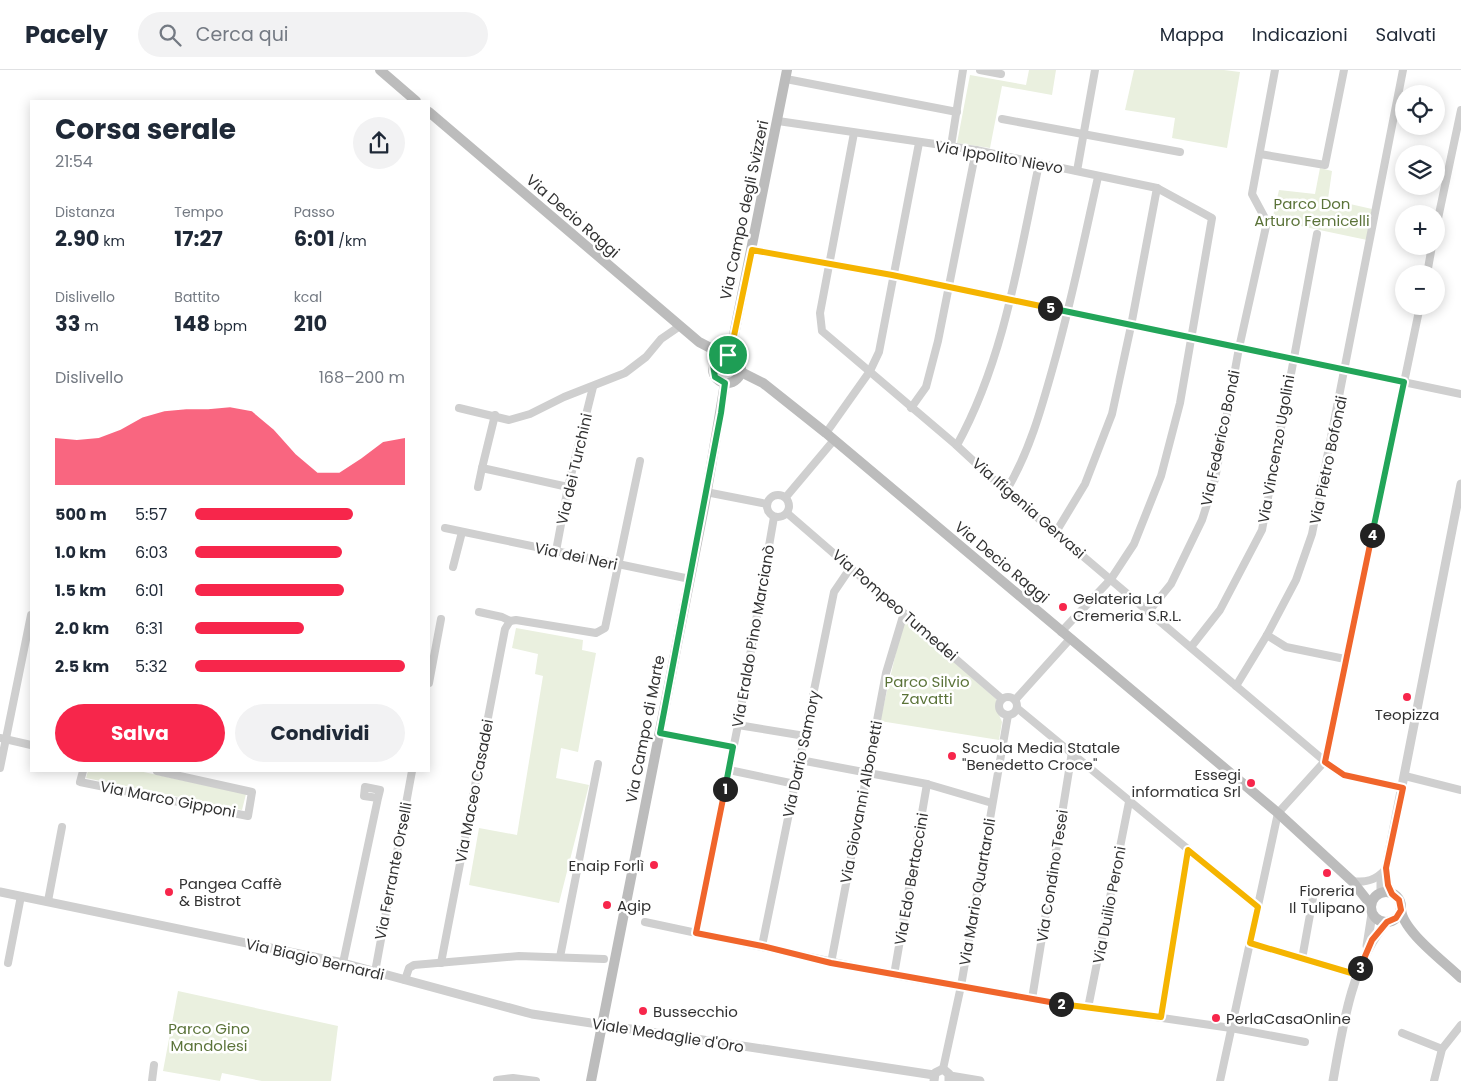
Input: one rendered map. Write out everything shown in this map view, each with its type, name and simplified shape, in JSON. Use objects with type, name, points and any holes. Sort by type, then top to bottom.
[{"type":"main road","points":[[380,70],[415,100]]},
{"type":"main road","name":"Via Campo degli Svizzeri","points":[[727,355],[752,250],[787,75]]},
{"type":"main road","name":"Via Decio Raggi","points":[[430,113],[699,342],[727,355]]},
{"type":"main road","name":"Via Decio Raggi","points":[[699,342],[712,369]]},
{"type":"main road","points":[[727,355],[740,363],[741,372],[733,382],[725,383],[715,377],[712,369],[717,359],[727,355]]},
{"type":"main road","name":"Via Decio Raggi","points":[[741,372],[763,383],[830,437],[1278,813],[1352,881],[1380,921],[1411,931]]},
{"type":"main road","name":"Via Campo di Marte","points":[[591,1081],[690,579],[725,383]]},
{"type":"main road","name":"Via Decio Raggi","points":[[1352,881],[1379,894],[1392,894],[1399,900],[1401,915],[1411,931],[1461,978]]},
{"type":"main road","points":[[1372,910],[1379,894]]},
{"type":"main road","points":[[1387,922],[1396,918],[1401,909]]},
{"type":"street","points":[[951,146],[963,70]]},
{"type":"street","points":[[980,70],[1001,74]]},
{"type":"street","points":[[1077,171],[1095,70]]},
{"type":"street","points":[[1275,70],[1260,154],[1325,165],[1344,70]]},
{"type":"street","name":"Via Pietro Bofondi","points":[[1236,686],[1267,635],[1296,580],[1312,534],[1346,371],[1403,70]]},
{"type":"street","points":[[787,75],[957,112]]},
{"type":"street","points":[[1441,205],[1461,110]]},
{"type":"street","points":[[1002,119],[1180,152]]},
{"type":"street","name":"Via Ippolito Nievo","points":[[778,121],[854,134],[976,150],[1157,188],[1212,218],[1192,338]]},
{"type":"street","name":"Via Ifigenia Gervasi","points":[[854,134],[820,313],[822,332],[870,371],[1006,491],[1325,762],[1344,775],[1403,788]]},
{"type":"street","points":[[786,497],[830,437],[870,371],[878,352],[892,275],[908,208],[919,143]]},
{"type":"street","points":[[911,408],[926,387],[938,341],[947,288],[976,150]]},
{"type":"street","name":"Via Federico Bondi","points":[[1148,611],[1171,584],[1202,520],[1215,479],[1238,348],[1267,222],[1252,194],[1260,154]]},
{"type":"street","points":[[956,445],[982,394],[1009,301],[1039,164]]},
{"type":"street","points":[[1006,491],[1020,468],[1040,415],[1068,312],[1098,177]]},
{"type":"street","points":[[1056,532],[1085,484],[1112,414],[1157,188]]},
{"type":"street","name":"Via Vincenzo Ugolini","points":[[1191,647],[1220,610],[1262,530],[1292,360],[1317,234]]},
{"type":"street","points":[[752,250],[892,275],[1461,394]]},
{"type":"street","points":[[1220,1081],[1278,813],[1325,762],[1418,315]]},
{"type":"street","points":[[459,408],[495,415],[509,420],[530,414],[564,397],[625,374],[646,357],[661,339],[680,326]]},
{"type":"street","points":[[1061,632],[1111,579],[1134,544],[1161,476],[1180,403],[1192,338]]},
{"type":"street","name":"Via dei Turchini","points":[[556,551],[568,487],[593,387]]},
{"type":"street","points":[[478,487],[495,415]]},
{"type":"street","points":[[480,612],[502,617],[510,621],[516,620],[596,633],[605,628],[640,461]]},
{"type":"street","points":[[482,468],[568,487]]},
{"type":"street","points":[[1379,894],[1403,788],[1459,505],[1461,484]]},
{"type":"street","points":[[706,492],[767,504]]},
{"type":"street","points":[[776,494],[786,497],[790,507],[787,513],[781,517],[774,516],[768,512],[767,504],[770,498],[776,494]]},
{"type":"street","name":"Via Pompeo Tumedei","points":[[787,513],[851,566],[1002,699]]},
{"type":"street","name":"Via Eraldo Pino Marcianò","points":[[696,933],[738,725],[774,516]]},
{"type":"street","name":"Via dei Neri","points":[[445,528],[690,579]]},
{"type":"street","points":[[454,567],[462,532]]},
{"type":"street","name":"Via Dario Samory","points":[[762,946],[834,592],[851,566]]},
{"type":"street","name":"Via Giovanni Albonetti","points":[[831,963],[865,774],[886,673],[904,612]]},
{"type":"street","points":[[0,768],[3,739],[30,619]]},
{"type":"street","points":[[430,678],[441,619]]},
{"type":"street","name":"Via Maceo Casadei","points":[[441,963],[505,629],[510,621]]},
{"type":"street","points":[[1267,635],[1286,647],[1345,659]]},
{"type":"street","points":[[1070,639],[1016,704],[1014,713],[1008,715],[1000,710],[999,704],[1002,699],[1008,696],[1016,704],[1129,802],[1258,907]]},
{"type":"street","name":"Via Mario Quartaroli","points":[[943,1069],[961,986],[1008,715]]},
{"type":"street","points":[[738,725],[805,736]]},
{"type":"street","points":[[660,733],[733,747]]},
{"type":"street","points":[[3,739],[30,745]]},
{"type":"street","name":"Via Condino Tesei","points":[[1032,1000],[1072,752]]},
{"type":"street","points":[[800,760],[865,774],[927,784],[992,803]]},
{"type":"street","points":[[560,958],[598,764]]},
{"type":"street","points":[[728,770],[795,784]]},
{"type":"street","name":"Via Marco Gipponi","points":[[83,772],[80,782],[248,816],[252,792],[162,772]]},
{"type":"street","name":"Via Ferrante Orselli","points":[[374,972],[412,772]]},
{"type":"street","points":[[1405,776],[1461,790]]},
{"type":"street","name":"Via Edo Bertaccini","points":[[894,975],[927,784]]},
{"type":"street","points":[[343,963],[378,798]]},
{"type":"street","name":"Via Duilio Peroni","points":[[1088,1008],[1129,802]]},
{"type":"street","points":[[48,902],[62,826]]},
{"type":"street","points":[[1161,1017],[1188,850]]},
{"type":"street","points":[[1352,881],[1364,882],[1370,880],[1386,868]]},
{"type":"street","points":[[1386,868],[1388,885],[1392,894]]},
{"type":"street","name":"Via Biagio Bernardi","points":[[0,892],[343,963],[405,980],[411,966],[512,957],[604,959]]},
{"type":"street","points":[[8,963],[21,896]]},
{"type":"street","points":[[1302,959],[1313,898]]},
{"type":"street","points":[[1333,1081],[1340,1038],[1366,952],[1372,910]]},
{"type":"street","points":[[644,922],[894,975],[1032,1000],[1161,1017],[1304,1042]]},
{"type":"street","points":[[1366,952],[1387,922]]},
{"type":"street","points":[[1250,943],[1358,975]]},
{"type":"street","name":"Viale Medaglie d'Oro","points":[[405,980],[532,1014],[934,1078]]},
{"type":"street","points":[[1434,1081],[1442,1049],[1461,1025]]},
{"type":"street","points":[[1402,1033],[1442,1049]]},
{"type":"street","points":[[152,1081],[154,1065]]},
{"type":"street","points":[[934,1078],[938,1069],[943,1069],[948,1071],[950,1079],[980,1081]]},
{"type":"street","points":[[497,1080],[513,1078],[536,1081]]},
{"type":"green space","points":[[1029,70],[1056,70],[1052,95],[1002,86],[990,148],[957,143],[970,75],[1026,85]]},
{"type":"green space","points":[[1134,70],[1224,70],[1240,72],[1227,148],[1172,138],[1175,118],[1125,110]]},
{"type":"green space","name":"Parco Don Arturo Femicelli","points":[[1320,168],[1332,171],[1328,199],[1372,209],[1367,240],[1272,220],[1279,190],[1315,194]]},
{"type":"green space","name":"Parco Silvio Zavatti","points":[[904,618],[996,699],[997,710],[1002,722],[999,740],[880,721]]},
{"type":"green space","points":[[516,628],[583,640],[582,650],[596,653],[578,752],[561,748],[556,778],[589,785],[559,903],[469,885],[479,828],[517,835],[543,676],[535,674],[538,654],[512,648]]},
{"type":"green space","points":[[88,772],[144,772],[246,794],[242,810],[86,778]]},
{"type":"green space","name":"Parco Gino Mandolesi","points":[[178,991],[338,1026],[331,1081],[262,1081],[222,1073],[220,1081],[163,1071]]},
{"type":"place","name":"Gelateria La Cremeria S.R.L.","points":[[1063,607]]},
{"type":"place","name":"Teopizza","points":[[1407,697]]},
{"type":"place","name":"Scuola Media Statale \"Benedetto Croce\"","points":[[952,756]]},
{"type":"place","name":"Essegi informatica Srl","points":[[1251,783]]},
{"type":"place","name":"Enaip Forlì","points":[[654,865]]},
{"type":"place","name":"Fioreria Il Tulipano","points":[[1327,873]]},
{"type":"place","name":"Pangea Caffè & Bistrot","points":[[169,892]]},
{"type":"place","name":"Agip","points":[[607,905]]},
{"type":"place","name":"Bussecchio","points":[[643,1011]]},
{"type":"place","name":"PerlaCasaOnline","points":[[1216,1018]]},
{"type":"route","points":[[752,250],[892,275],[1009,301],[1404,382],[1325,762],[1344,775],[1403,788],[1386,868],[1388,885],[1392,894],[1399,900],[1401,910],[1400,914],[1394,920],[1387,922],[1372,940],[1358,975],[1250,943],[1258,907],[1188,850],[1161,1017],[1032,1000],[831,963],[762,946],[696,933],[733,747],[660,733],[719,429],[725,383],[715,377],[712,369],[717,359],[728,355],[730,355],[752,250]]}]
